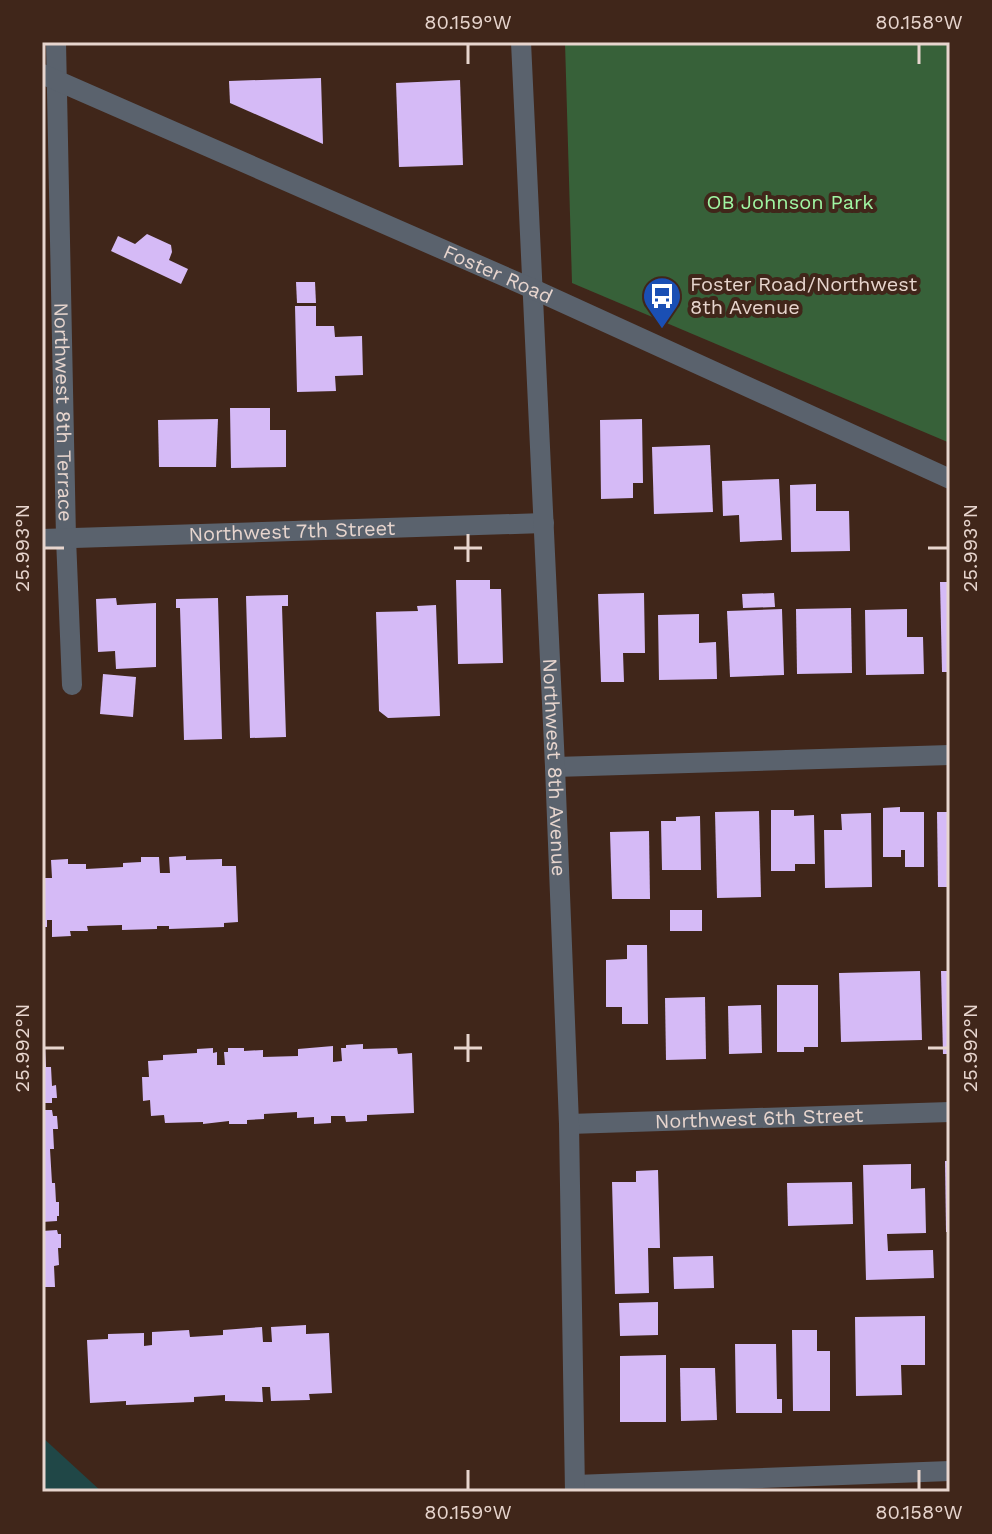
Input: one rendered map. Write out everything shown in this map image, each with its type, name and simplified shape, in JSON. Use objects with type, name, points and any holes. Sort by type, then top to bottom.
[{"type":"street","name":"Northwest 8th Terrace","points":[[56,42],[49,77],[72,685]]},
{"type":"street","name":"Northwest 8th Avenue","points":[[521,42],[569,1124],[575,1488]]},
{"type":"street","name":"Foster Road","points":[[49,77],[533,289],[950,479]]},
{"type":"street","name":"Northwest 7th Street","points":[[42,539],[544,523]]},
{"type":"street","points":[[555,767],[950,755]]},
{"type":"street","name":"Northwest 6th Street","points":[[569,1124],[950,1112]]},
{"type":"street","points":[[575,1488],[950,1471]]},
{"type":"green space","name":"OB Johnson Park","points":[[565,42],[950,42],[950,443],[572,283]]},
{"type":"water","points":[[42,1437],[102,1492],[42,1492]]},
{"type":"building","points":[[321,78],[323,144],[230,103],[229,81]]},
{"type":"building","points":[[460,80],[463,165],[399,167],[396,83]]},
{"type":"building","points":[[147,234],[171,245],[169,260],[188,269],[181,284],[111,251],[118,236],[135,244]]},
{"type":"building","points":[[296,282],[315,282],[316,303],[297,303]]},
{"type":"building","points":[[295,306],[316,306],[316,326],[334,326],[335,337],[362,336],[363,375],[335,376],[336,391],[297,392]]},
{"type":"building","points":[[230,408],[270,408],[270,430],[286,430],[286,467],[231,468]]},
{"type":"building","points":[[218,419],[216,467],[159,467],[158,420]]},
{"type":"building","points":[[642,419],[643,483],[633,483],[633,498],[601,499],[600,420]]},
{"type":"building","points":[[710,445],[713,512],[654,514],[652,447]]},
{"type":"building","points":[[779,479],[782,540],[740,542],[739,515],[723,516],[722,481]]},
{"type":"building","points":[[816,484],[816,511],[849,511],[850,551],[791,552],[790,485]]},
{"type":"building","points":[[456,580],[490,580],[490,589],[501,589],[503,663],[458,664]]},
{"type":"building","points":[[940,582],[950,582],[950,672],[942,672]]},
{"type":"building","points":[[644,593],[645,653],[623,653],[624,682],[601,682],[598,594]]},
{"type":"building","points":[[774,593],[775,607],[743,608],[742,594]]},
{"type":"building","points":[[288,595],[288,606],[282,606],[286,737],[250,738],[246,596]]},
{"type":"building","points":[[116,598],[117,605],[156,603],[156,667],[116,669],[115,651],[98,652],[96,599]]},
{"type":"building","points":[[218,598],[222,739],[184,740],[180,608],[176,608],[176,599]]},
{"type":"building","points":[[436,605],[440,716],[388,718],[379,711],[376,612],[418,611],[417,606]]},
{"type":"building","points":[[851,608],[852,673],[797,674],[796,609]]},
{"type":"building","points":[[782,609],[784,675],[730,677],[727,611]]},
{"type":"building","points":[[907,609],[907,637],[923,637],[924,674],[866,675],[865,610]]},
{"type":"building","points":[[699,614],[699,643],[716,642],[717,679],[659,680],[658,615]]},
{"type":"building","points":[[103,674],[136,677],[133,717],[100,714]]},
{"type":"building","points":[[900,807],[900,812],[924,812],[924,867],[905,867],[905,850],[901,850],[901,857],[883,857],[883,808]]},
{"type":"building","points":[[771,810],[794,810],[794,816],[814,815],[815,864],[795,864],[795,871],[771,871]]},
{"type":"building","points":[[759,811],[761,897],[717,898],[715,812]]},
{"type":"building","points":[[937,812],[950,812],[950,887],[938,887]]},
{"type":"building","points":[[871,813],[872,887],[825,888],[824,830],[842,830],[841,814]]},
{"type":"building","points":[[700,816],[701,870],[662,870],[661,821]]},
{"type":"building","points":[[649,831],[650,899],[612,899],[610,832]]},
{"type":"building","points":[[186,856],[186,860],[222,859],[222,866],[236,866],[238,922],[224,923],[224,927],[169,929],[169,926],[122,930],[122,925],[87,926],[88,931],[70,931],[71,936],[52,937],[52,920],[47,920],[47,927],[42,927],[42,878],[52,878],[51,860],[68,859],[68,864],[86,864],[86,869],[123,867],[123,863],[141,862],[141,857],[159,857],[160,873],[170,873],[169,857]]},
{"type":"building","points":[[670,910],[702,910],[702,931],[670,931]]},
{"type":"building","points":[[627,945],[647,945],[648,1024],[622,1024],[622,1007],[606,1007],[606,960],[627,959]]},
{"type":"building","points":[[920,971],[922,1040],[841,1042],[839,973]]},
{"type":"building","points":[[941,971],[950,971],[950,1054],[943,1054]]},
{"type":"building","points":[[777,985],[818,985],[818,1047],[804,1047],[804,1052],[777,1052]]},
{"type":"building","points":[[705,997],[706,1059],[666,1060],[665,998]]},
{"type":"building","points":[[761,1005],[762,1053],[729,1054],[728,1006]]},
{"type":"building","points":[[363,1044],[363,1049],[397,1048],[398,1054],[412,1053],[414,1113],[367,1115],[367,1121],[346,1122],[345,1116],[331,1116],[331,1123],[314,1124],[314,1117],[297,1118],[297,1112],[264,1114],[264,1119],[247,1120],[247,1124],[229,1124],[229,1121],[165,1123],[164,1115],[151,1116],[150,1100],[143,1101],[142,1077],[149,1077],[148,1061],[163,1060],[163,1055],[197,1053],[197,1049],[213,1048],[213,1053],[217,1052],[217,1065],[225,1065],[224,1052],[228,1052],[228,1048],[263,1050],[263,1057],[298,1056],[298,1049],[333,1046],[333,1062],[342,1061],[341,1048],[346,1048],[346,1045]]},
{"type":"building","points":[[42,1045],[45,1045],[46,1067],[51,1067],[52,1086],[56,1085],[57,1098],[52,1098],[52,1103],[42,1103]]},
{"type":"building","points":[[42,1110],[52,1110],[53,1116],[57,1116],[58,1129],[53,1129],[54,1149],[50,1149],[52,1183],[55,1183],[56,1202],[59,1202],[57,1221],[42,1222]]},
{"type":"building","points":[[945,1161],[950,1161],[950,1232],[946,1232]]},
{"type":"building","points":[[911,1164],[911,1189],[925,1188],[926,1233],[887,1234],[888,1251],[933,1250],[934,1278],[866,1280],[863,1165]]},
{"type":"building","points":[[658,1170],[660,1248],[648,1248],[649,1293],[615,1294],[612,1182],[636,1182],[636,1171]]},
{"type":"building","points":[[852,1182],[853,1224],[788,1226],[787,1183]]},
{"type":"building","points":[[57,1230],[61,1234],[61,1248],[58,1248],[59,1265],[54,1266],[55,1287],[42,1287],[42,1231]]},
{"type":"building","points":[[713,1256],[714,1288],[674,1289],[673,1257]]},
{"type":"building","points":[[658,1302],[658,1335],[620,1336],[619,1303]]},
{"type":"building","points":[[925,1316],[925,1365],[901,1365],[902,1395],[856,1396],[855,1317]]},
{"type":"building","points":[[306,1325],[306,1334],[329,1333],[332,1393],[309,1394],[310,1400],[271,1401],[270,1387],[262,1387],[263,1402],[225,1401],[225,1395],[194,1397],[194,1402],[90,1403],[87,1340],[108,1339],[108,1334],[144,1333],[144,1346],[152,1345],[152,1332],[189,1330],[190,1337],[223,1335],[223,1330],[262,1327],[263,1342],[272,1342],[271,1327]]},
{"type":"building","points":[[792,1330],[817,1330],[817,1351],[830,1351],[830,1411],[793,1411]]},
{"type":"building","points":[[735,1344],[776,1344],[777,1399],[782,1399],[782,1413],[736,1413]]},
{"type":"building","points":[[666,1355],[666,1422],[620,1422],[620,1356]]},
{"type":"building","points":[[680,1368],[715,1368],[717,1420],[681,1421]]},
{"type":"place","name":"Foster Road/Northwest 8th Avenue","points":[[662,330]]}]
